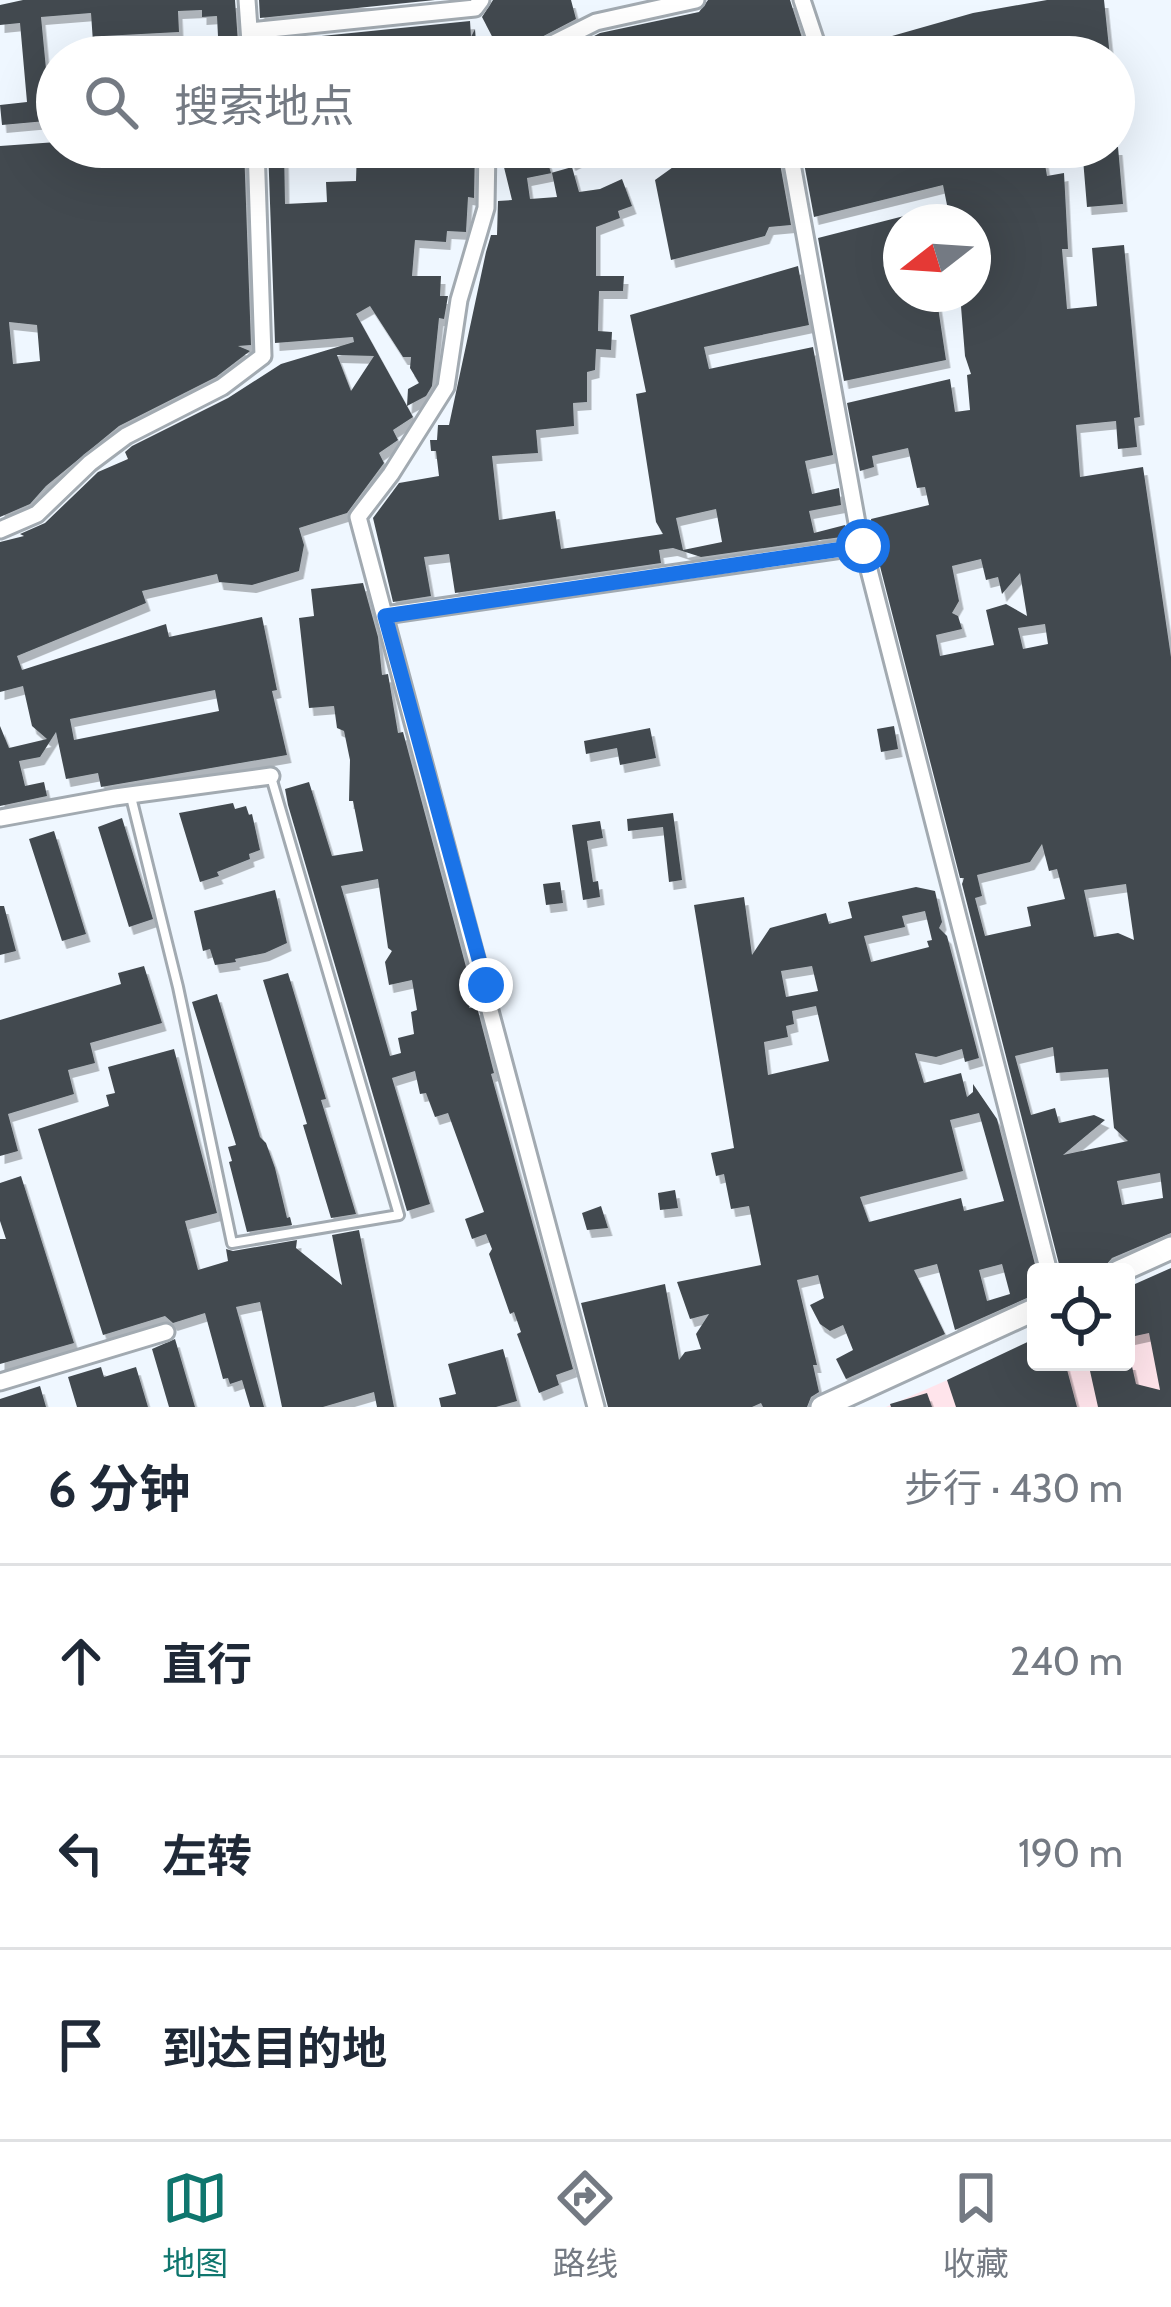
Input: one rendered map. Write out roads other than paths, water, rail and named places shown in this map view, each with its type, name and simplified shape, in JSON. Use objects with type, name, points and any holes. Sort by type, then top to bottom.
[{"type":"street","points":[[247,0],[250,36]]},
{"type":"street","points":[[250,32],[475,8],[481,0]]},
{"type":"street","points":[[568,36],[596,22],[697,0]]},
{"type":"street","points":[[802,0],[814,36]]},
{"type":"street","points":[[0,530],[37,514],[126,436],[222,387],[263,356],[257,168]]},
{"type":"street","points":[[487,168],[486,208],[459,299],[446,387],[358,517],[596,1407]]},
{"type":"street","points":[[793,168],[863,546],[1047,1263]]},
{"type":"street","points":[[385,616],[863,546]]},
{"type":"street","points":[[0,818],[130,794],[271,776]]},
{"type":"street","points":[[1135,1264],[1171,1248]]},
{"type":"street","points":[[822,1407],[1027,1314]]},
{"type":"street","points":[[0,1382],[166,1332]]},
{"type":"lane","points":[[130,794],[178,987],[232,1243],[400,1215],[271,776]]}]
